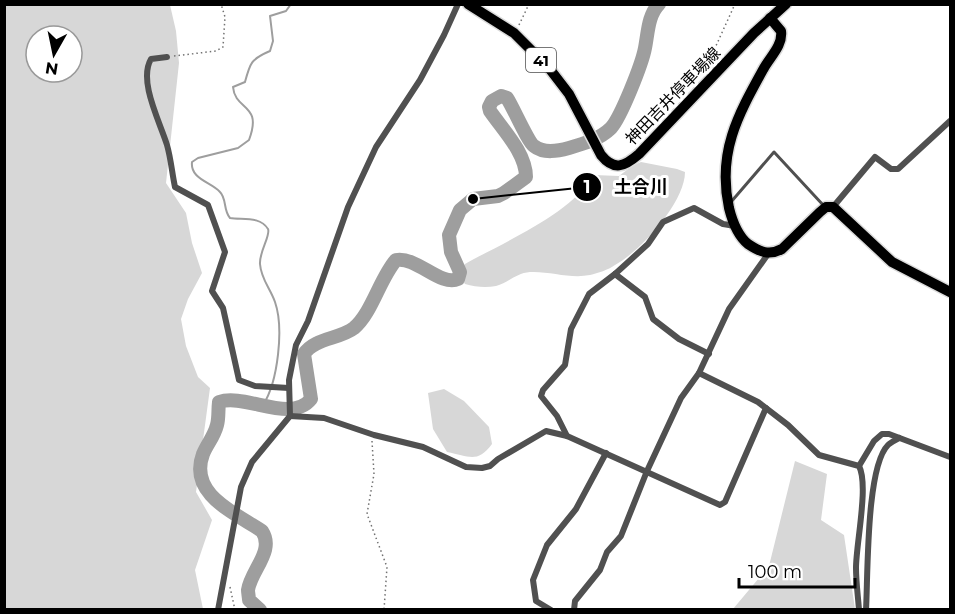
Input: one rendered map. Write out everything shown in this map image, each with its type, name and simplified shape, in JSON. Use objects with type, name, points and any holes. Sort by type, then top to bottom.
[{"type":"main road","name":"神田吉井停車場線","points":[[468,4],[514,33],[561,82],[607,163],[621,166],[630,162],[786,4]]},
{"type":"main road","points":[[770,18],[781,31],[780,44],[765,66],[732,132],[725,164],[724,180],[729,205],[736,226],[747,243],[768,254],[782,249],[829,207],[892,262],[951,292]]},
{"type":"street","points":[[218,609],[241,487],[252,462],[290,416],[289,388],[296,345],[308,321],[348,207],[376,147],[420,80],[458,4]]},
{"type":"street","points":[[167,57],[151,59],[147,65],[147,85],[168,147],[175,187],[208,205],[225,252],[212,291],[223,308],[239,380],[255,386],[289,388]]},
{"type":"street","points":[[829,207],[874,157],[891,169],[898,169],[951,121]]},
{"type":"street","points":[[567,436],[557,416],[541,396],[543,390],[565,365],[571,329],[589,294],[648,244],[663,222],[694,208],[723,224],[736,226]]},
{"type":"street","points":[[574,609],[575,601],[600,570],[607,552],[621,536],[647,471],[681,398],[699,374],[729,309],[768,254]]},
{"type":"street","points":[[615,274],[645,297],[654,319],[679,339],[709,354]]},
{"type":"street","points":[[699,374],[758,402],[819,455],[859,466],[862,472],[862,506],[856,569],[860,609]]},
{"type":"street","points":[[290,416],[324,418],[374,435],[423,447],[466,467],[482,468],[490,466],[546,430],[567,436],[647,471],[691,494],[720,505],[725,502],[766,408]]},
{"type":"street","points":[[859,466],[874,441],[882,434],[889,434],[951,457]]},
{"type":"street","points":[[866,609],[867,541],[878,463],[887,446],[899,438]]},
{"type":"street","points":[[551,609],[536,601],[533,580],[547,545],[580,503],[606,453]]},
{"type":"lane","points":[[729,205],[774,152],[829,207]]},
{"type":"path","points":[[167,57],[216,51],[222,47],[225,17],[221,4]]},
{"type":"path","points":[[514,33],[529,4]]},
{"type":"path","points":[[705,70],[735,4]]},
{"type":"path","points":[[374,435],[371,444],[374,474],[367,514],[387,567],[384,609]]},
{"type":"path","points":[[224,576],[230,585],[235,609]]},
{"type":"shaded area","points":[[4,5],[170,5],[176,31],[179,63],[166,183],[186,213],[192,243],[202,273],[188,299],[181,319],[186,346],[198,377],[210,388],[196,492],[212,520],[195,570],[203,609],[5,609]]},
{"type":"shaded area","points":[[641,162],[685,172],[683,184],[670,211],[649,237],[612,267],[582,276],[530,272],[516,276],[500,285],[488,287],[465,284],[458,274],[465,264],[536,226],[570,202],[594,175],[619,176]]},
{"type":"shaded area","points":[[444,389],[464,401],[489,427],[492,444],[482,454],[472,457],[447,452],[433,429],[428,393]]},
{"type":"shaded area","points":[[795,461],[827,474],[821,520],[844,535],[855,609],[733,609],[769,566]]},
{"type":"waterway","points":[[263,405],[276,369],[279,340],[278,313],[260,264],[268,229],[256,220],[230,218],[226,212],[222,195],[194,172],[192,162],[198,158],[238,148],[249,140],[253,119],[251,113],[238,100],[233,87],[245,82],[252,62],[270,51],[273,41],[270,16],[286,11],[291,4]]},
{"type":"waterway","points":[[260,610],[249,600],[248,590],[266,546],[262,531],[217,501],[202,480],[200,468],[203,454],[216,429],[219,402],[242,401],[280,409],[292,409],[302,406],[311,399],[304,354],[314,345],[348,332],[360,322],[396,260],[412,262],[444,279],[458,279],[460,272],[451,252],[449,235],[460,210],[473,199],[498,196],[526,177],[518,151],[490,111],[492,101],[501,96],[507,98],[531,143],[538,149],[551,151],[565,149],[586,143],[602,135],[615,122],[636,77],[651,19],[659,4]]},
{"type":"place","name":"土合川","points":[[473,199]]}]
